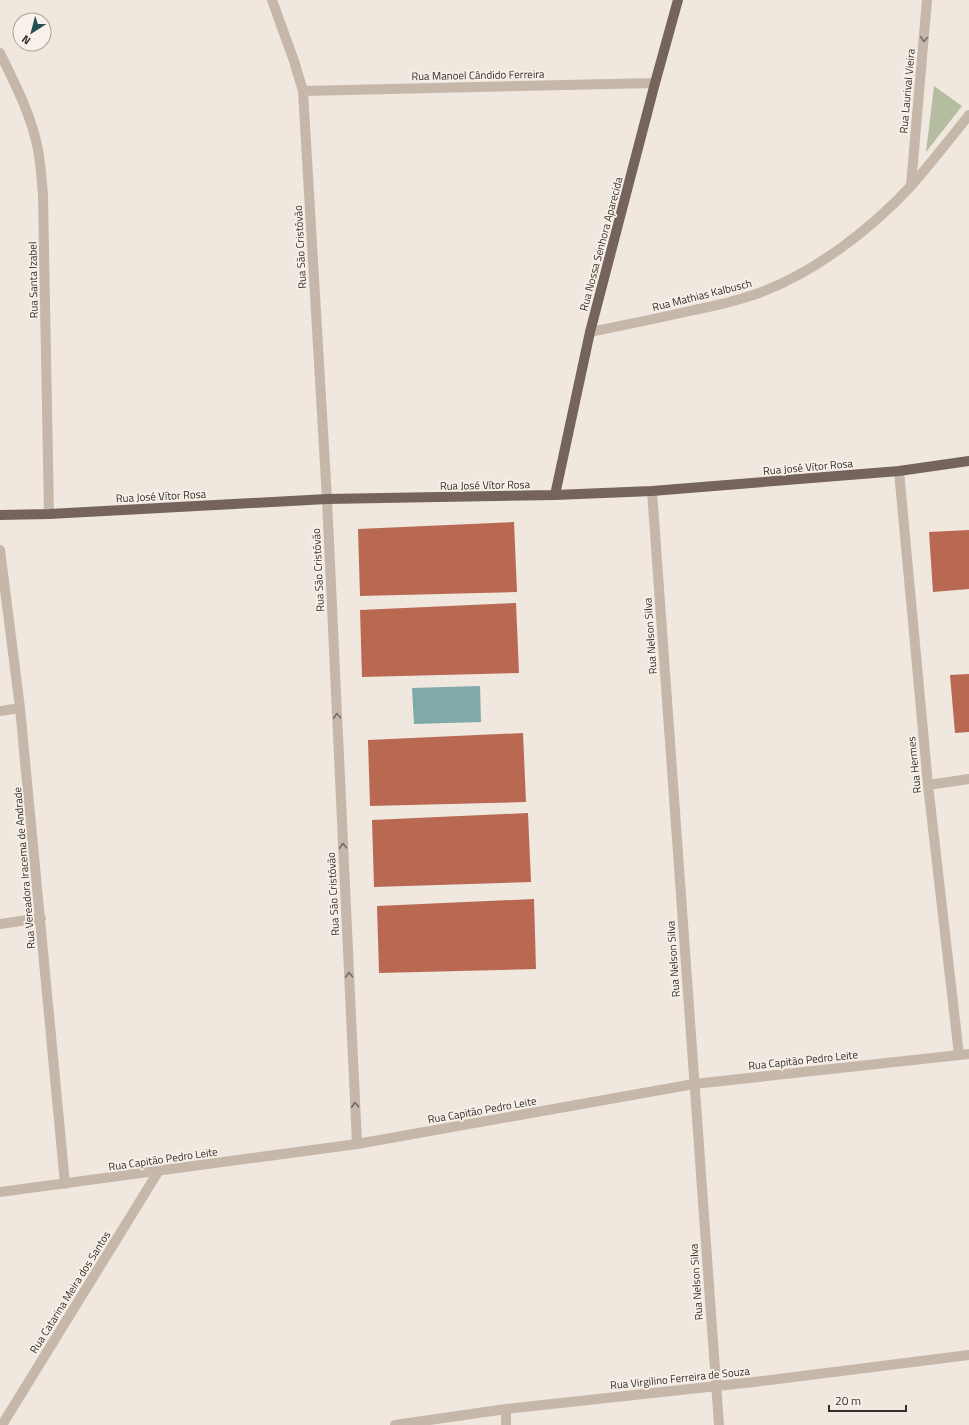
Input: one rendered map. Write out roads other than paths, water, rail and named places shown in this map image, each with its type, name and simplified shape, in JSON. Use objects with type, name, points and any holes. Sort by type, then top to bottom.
[{"type":"main road","name":"Rua Nossa Senhora Aparecida","points":[[555,495],[590,332],[678,0]]},
{"type":"main road","name":"Rua José Vítor Rosa","points":[[0,515],[49,514],[327,499],[555,495],[652,491],[899,471],[969,461]]},
{"type":"street","name":"Rua São Cristóvão","points":[[272,0],[303,91],[327,499],[357,1144]]},
{"type":"street","name":"Rua Laurival Vieira","points":[[911,185],[928,0]]},
{"type":"street","name":"Rua Santa Izabel","points":[[0,53],[19,91],[33,128],[41,172],[43,204],[49,514]]},
{"type":"street","name":"Rua Manoel Cândido Ferreira","points":[[303,91],[655,84]]},
{"type":"street","name":"Rua Mathias Kalbusch","points":[[590,332],[726,303],[779,285],[822,261],[871,224],[911,185],[969,115]]},
{"type":"street","name":"Rua Hermes","points":[[899,471],[928,784],[964,1055]]},
{"type":"street","name":"Rua Nelson Silva","points":[[652,491],[719,1425]]},
{"type":"street","name":"Rua Vereadora Iracema de Andrade","points":[[0,550],[20,708],[65,1184]]},
{"type":"street","points":[[0,711],[20,708]]},
{"type":"street","points":[[928,784],[969,779]]},
{"type":"street","points":[[0,924],[41,918]]},
{"type":"street","name":"Rua Capitão Pedro Leite","points":[[0,1192],[158,1172],[357,1144],[694,1084],[964,1055]]},
{"type":"street","name":"Rua Catarina Meira dos Santos","points":[[2,1425],[158,1172]]},
{"type":"street","name":"Rua Virgilino Ferreira de Souza","points":[[395,1425],[506,1409],[716,1386],[969,1355]]},
{"type":"street","points":[[506,1409],[506,1425]]},
{"type":"water","points":[[480,686],[481,722],[414,724],[412,688]]}]
